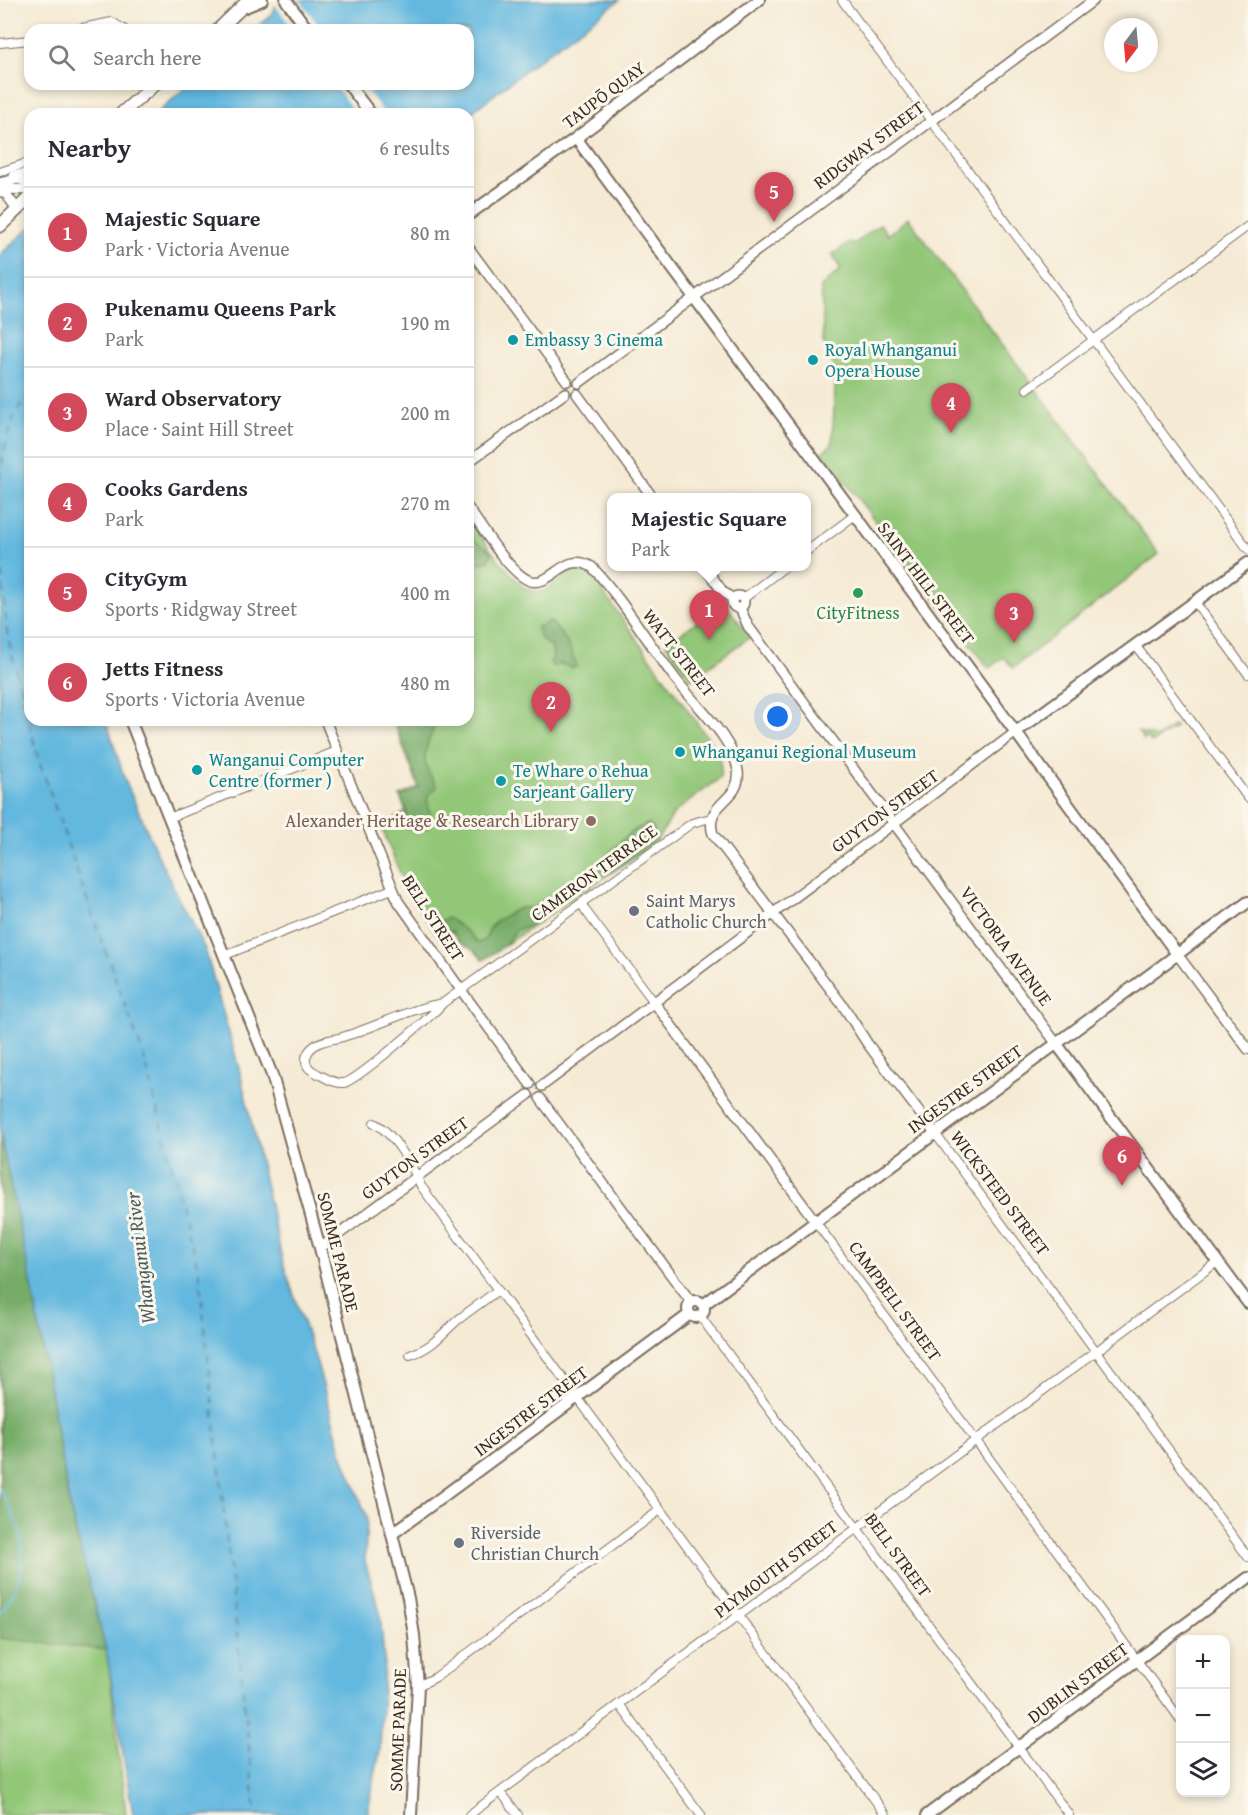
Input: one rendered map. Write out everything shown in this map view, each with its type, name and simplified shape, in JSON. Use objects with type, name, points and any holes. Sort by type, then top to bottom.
[{"type":"main road","points":[[224,24],[245,4],[262,0]]},
{"type":"main road","name":"TAUPŌ QUAY","points":[[474,211],[576,138],[759,0]]},
{"type":"main road","points":[[283,1],[303,24]]},
{"type":"main road","points":[[128,108],[148,90]]},
{"type":"main road","points":[[352,90],[366,108]]},
{"type":"main road","name":"SAINT HILL STREET","points":[[576,138],[1016,732],[1177,954]]},
{"type":"main road","points":[[0,226],[24,203]]},
{"type":"main road","name":"GUYTON STREET","points":[[1016,732],[1248,563]]},
{"type":"main road","name":"SOMME PARADE","points":[[131,726],[272,1075],[320,1248],[392,1534],[414,1635],[418,1686],[411,1815]]},
{"type":"main road","name":"INGESTRE STREET","points":[[392,1534],[1248,902]]},
{"type":"main road","name":"VICTORIA AVENUE","points":[[1056,1043],[1248,1303]]},
{"type":"main road","name":"DUBLIN STREET","points":[[927,1815],[1248,1578]]},
{"type":"street","points":[[842,0],[1248,549]]},
{"type":"street","name":"RIDGWAY STREET","points":[[579,383],[1094,0]]},
{"type":"street","points":[[0,43],[24,41]]},
{"type":"street","points":[[1,179],[24,166]]},
{"type":"street","points":[[1,179],[24,173]]},
{"type":"street","points":[[1,179],[17,178],[24,180]]},
{"type":"street","points":[[0,191],[24,190]]},
{"type":"street","points":[[0,191],[6,194],[17,209]]},
{"type":"street","points":[[1027,389],[1248,226]]},
{"type":"street","points":[[474,255],[567,381]]},
{"type":"street","points":[[573,379],[579,383],[580,389],[577,394],[571,396],[565,393],[563,386],[567,381],[573,379]]},
{"type":"street","points":[[474,458],[565,393]]},
{"type":"street","points":[[577,394],[649,493]]},
{"type":"street","points":[[811,548],[855,515]]},
{"type":"street","name":"WATT STREET","points":[[474,516],[509,563],[528,580],[542,581],[567,564],[576,562],[586,563],[598,573],[676,680],[697,702],[730,748],[736,763],[738,779]]},
{"type":"street","name":"VICTORIA AVENUE","points":[[707,571],[723,592],[738,602],[748,626],[1056,1043]]},
{"type":"street","points":[[738,602],[781,571]]},
{"type":"street","points":[[1195,602],[1248,674]]},
{"type":"street","points":[[1136,646],[1248,798]]},
{"type":"street","name":"BELL STREET","points":[[328,726],[392,889],[407,914],[530,1084]]},
{"type":"street","name":"GUYTON STREET","points":[[542,1086],[1016,732]]},
{"type":"street","points":[[169,818],[338,751]]},
{"type":"street","name":"CAMERON TERRACE","points":[[443,1003],[692,823],[711,818],[716,809],[735,790],[738,779]]},
{"type":"street","name":"WICKSTEED STREET","points":[[711,818],[713,834],[1248,1557]]},
{"type":"street","points":[[225,955],[392,889]]},
{"type":"street","name":"CAMPBELL STREET","points":[[582,903],[1176,1714]]},
{"type":"street","name":"SAINT HILL STREET","points":[[1177,954],[1248,1049]]},
{"type":"street","points":[[443,1003],[433,1015],[351,1080],[343,1083],[333,1081],[310,1069],[306,1059],[309,1049],[322,1042],[426,1006],[443,1003]]},
{"type":"street","points":[[538,1083],[542,1086],[543,1091],[540,1098],[532,1098],[528,1095],[530,1084],[538,1083]]},
{"type":"street","name":"GUYTON STREET","points":[[320,1248],[528,1095]]},
{"type":"street","name":"BELL STREET","points":[[540,1098],[1069,1815]]},
{"type":"street","points":[[374,1123],[385,1130],[414,1169],[421,1186],[886,1815]]},
{"type":"street","name":"PLYMOUTH STREET","points":[[469,1815],[1217,1262]]},
{"type":"street","points":[[410,1355],[437,1342],[459,1319],[498,1290]]},
{"type":"street","points":[[418,1686],[444,1671],[660,1510]]},
{"type":"street","points":[[619,1704],[701,1815]]},
{"type":"street","points":[[501,1791],[518,1815]]},
{"type":"green space","points":[[908,218],[1159,554],[1013,668],[1004,657],[989,668],[822,452],[832,444],[836,371],[824,344],[821,287],[841,269],[832,255],[850,242],[853,245],[880,224],[888,235]]},
{"type":"green space","points":[[474,526],[492,552],[524,588],[543,592],[573,570],[582,569],[590,574],[712,744],[721,764],[720,778],[675,812],[657,840],[483,960],[475,951],[458,941],[451,931],[440,939],[408,893],[381,826],[406,812],[400,796],[419,788],[395,726],[474,726]]},
{"type":"green space","points":[[474,540],[492,552],[489,560],[474,563]]},
{"type":"green space","points":[[724,602],[750,637],[691,679],[666,644]]},
{"type":"green space","points":[[548,621],[566,640],[577,666],[573,668],[561,664],[552,666],[550,662],[553,658],[552,648],[540,637],[537,626],[541,627]]},
{"type":"green space","points":[[1174,725],[1176,727],[1152,743],[1146,738],[1144,740],[1138,732],[1157,738]]},
{"type":"green space","points":[[395,726],[434,726],[425,753],[427,768],[437,787],[428,799],[430,818],[427,828],[410,829],[404,826],[407,811],[400,796],[419,787]]},
{"type":"green space","points":[[648,824],[653,828],[657,840],[606,875],[602,872],[599,864],[634,830]]},
{"type":"green space","points":[[546,901],[552,907],[552,912],[535,925],[516,930],[505,945],[483,960],[475,951],[458,941],[452,931],[447,933],[441,930],[440,921],[448,918],[470,934],[477,943],[481,942],[485,939],[491,926],[505,916],[520,908],[533,909]]},
{"type":"green space","points":[[0,1134],[33,1291],[71,1512],[106,1650],[0,1638]]},
{"type":"green space","points":[[0,1151],[19,1206],[103,1615],[126,1815],[0,1815]]},
{"type":"water","points":[[284,0],[620,0],[474,110],[474,108],[163,108],[183,90],[474,90],[474,24],[260,24],[273,13],[275,6]]},
{"type":"water","name":"Whanganui River","points":[[24,233],[24,726],[108,726],[125,780],[161,862],[205,949],[240,1072],[283,1263],[317,1363],[342,1454],[367,1517],[365,1561],[380,1612],[384,1660],[380,1751],[367,1815],[133,1815],[106,1650],[71,1512],[33,1291],[0,1134],[0,255]]},
{"type":"pier","points":[[283,0],[300,0],[318,24],[289,24],[275,5]]},
{"type":"pier","points":[[338,90],[367,90],[380,108],[352,108]]},
{"type":"waterway","points":[[0,1489],[13,1515],[22,1543],[18,1580],[14,1592],[0,1612]]},
{"type":"ferry route","points":[[0,478],[12,422],[24,401]]},
{"type":"ferry route","points":[[0,544],[7,634],[24,702]]},
{"type":"ferry route","points":[[22,692],[24,686]]},
{"type":"ferry route","points":[[30,726],[38,758],[144,1057],[199,1273],[256,1815]]},
{"type":"place","name":"CityGym","points":[[774,222]]},
{"type":"place","name":"Embassy 3 Cinema","points":[[513,340]]},
{"type":"place","name":"Royal Whanganui Opera House","points":[[813,360]]},
{"type":"place","name":"Cooks Gardens","points":[[951,433]]},
{"type":"place","name":"CityFitness","points":[[858,593]]},
{"type":"place","name":"Majestic Square","points":[[709,640]]},
{"type":"place","name":"Ward Observatory","points":[[1014,643]]},
{"type":"place","name":"Pukenamu Queens Park","points":[[551,732]]},
{"type":"place","name":"Whanganui Regional Museum","points":[[680,752]]},
{"type":"place","name":"Wanganui Computer Centre (former )","points":[[197,770]]},
{"type":"place","name":"Te Whare o Rehua Sarjeant Gallery","points":[[501,781]]},
{"type":"place","name":"Alexander Heritage & Research Library","points":[[591,821]]},
{"type":"place","name":"Saint Marys Catholic Church","points":[[634,911]]},
{"type":"place","name":"Jetts Fitness","points":[[1122,1186]]},
{"type":"place","name":"Riverside Christian Church","points":[[459,1543]]}]
